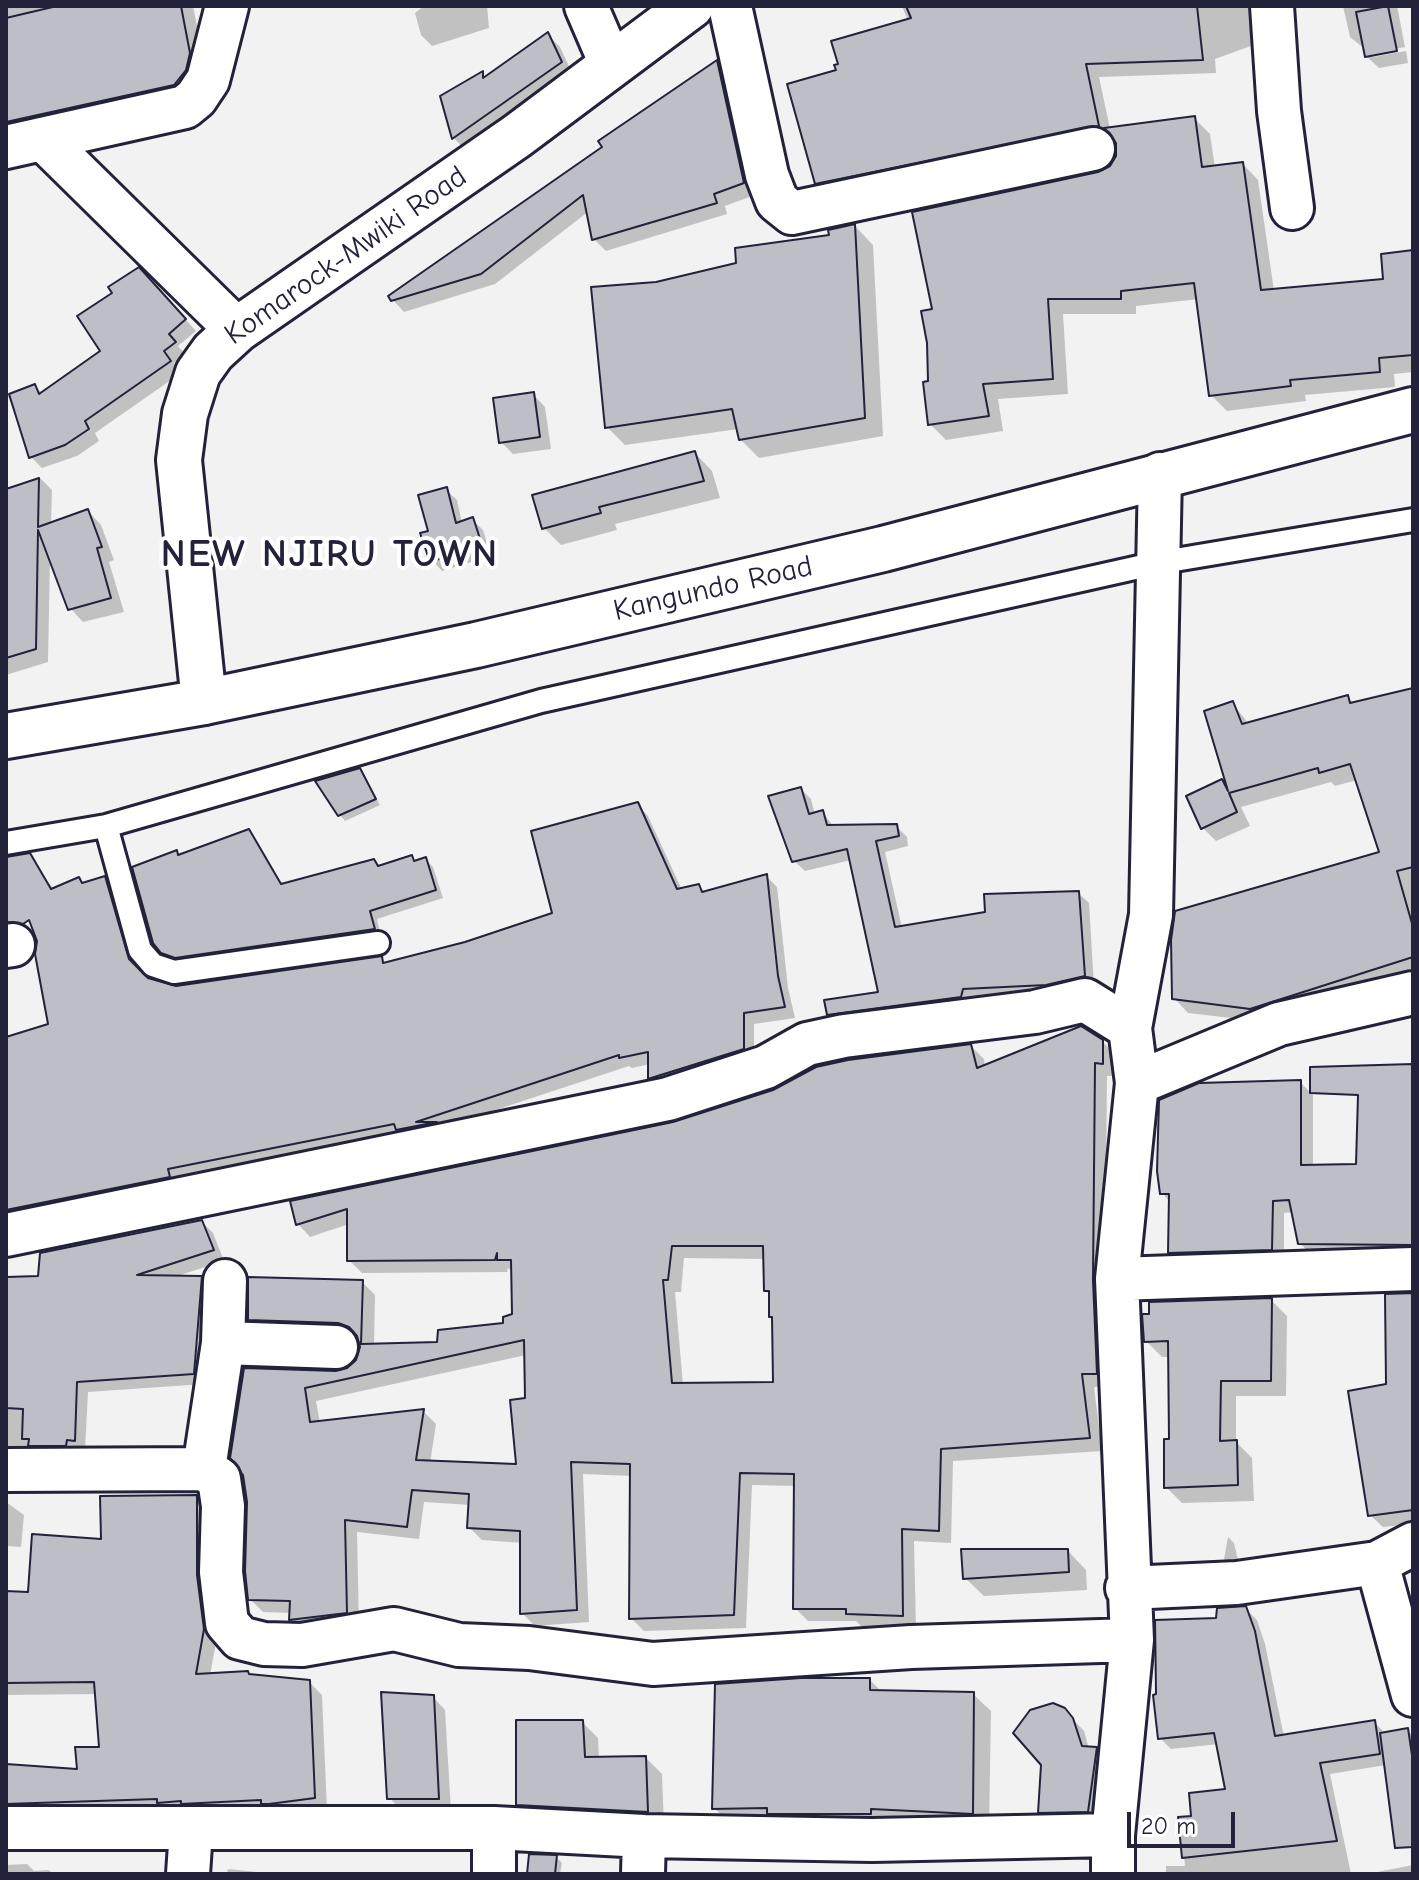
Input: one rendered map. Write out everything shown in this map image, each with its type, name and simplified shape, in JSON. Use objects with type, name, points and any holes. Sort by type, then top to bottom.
[{"type":"main road","name":"Komarock-Mwiki Road","points":[[204,702],[179,460],[185,414],[198,373],[213,352],[237,330],[517,136],[691,6]]},
{"type":"main road","name":"Kangundo Road","points":[[6,736],[204,702],[476,645],[868,552],[1413,410]]},
{"type":"street","points":[[24,143],[185,107],[196,98],[208,80],[227,6]]},
{"type":"street","points":[[586,6],[611,64]]},
{"type":"street","points":[[730,6],[767,175],[777,201],[792,213],[1093,149]]},
{"type":"street","points":[[1272,6],[1279,111],[1292,208]]},
{"type":"street","points":[[24,143],[237,330]]},
{"type":"street","points":[[6,1828],[494,1828],[644,1855],[1113,1855],[1132,1640],[1127,1588],[1117,1279],[1137,1083],[1130,1028],[1151,915],[1160,474]]},
{"type":"street","points":[[1137,1083],[1279,1024],[1413,993]]},
{"type":"street","points":[[6,1235],[668,1099],[766,1067],[807,1044],[844,1036],[1035,1012],[1085,1000],[1130,1028]]},
{"type":"street","points":[[1117,1279],[1413,1269]]},
{"type":"street","points":[[204,1469],[223,1343],[225,1281]]},
{"type":"street","points":[[223,1343],[336,1347]]},
{"type":"street","points":[[6,1470],[204,1469],[219,1479],[223,1506],[221,1572],[227,1623],[240,1638],[264,1644],[302,1645],[394,1629],[459,1645],[529,1648],[653,1664],[911,1647],[1132,1640]]},
{"type":"street","points":[[1127,1588],[1237,1583],[1377,1563],[1413,1544]]},
{"type":"street","points":[[1377,1563],[1413,1695]]},
{"type":"street","points":[[494,1828],[494,1874]]},
{"type":"street","points":[[188,1874],[191,1830]]},
{"type":"lane","points":[[6,843],[106,826],[541,701],[1157,563],[1413,520]]},
{"type":"lane","points":[[106,826],[140,950],[153,965],[174,972],[378,943]]},
{"type":"building","points":[[57,6],[181,6],[190,53],[186,70],[174,85],[6,122],[6,18]]},
{"type":"building","points":[[906,6],[1197,6],[1203,60],[1086,64],[1099,126],[815,184],[787,84],[836,70],[834,65],[838,64],[831,41],[911,18]]},
{"type":"building","points":[[1388,6],[1397,51],[1365,57],[1356,12]]},
{"type":"building","points":[[548,32],[562,62],[452,139],[440,96],[483,71],[483,78]]},
{"type":"building","points":[[717,60],[744,183],[714,194],[717,203],[592,240],[583,195],[481,274],[391,301],[388,296],[602,147],[598,141]]},
{"type":"building","points":[[1195,116],[1202,167],[1243,162],[1261,290],[1383,279],[1381,254],[1413,250],[1413,355],[1379,358],[1380,372],[1290,380],[1291,386],[1209,396],[1194,283],[1121,291],[1121,299],[1048,299],[1053,379],[983,384],[989,416],[928,425],[923,382],[928,381],[927,343],[921,311],[932,309],[912,212],[1098,172],[1110,166],[1116,156],[1116,143],[1104,128]]},
{"type":"building","points":[[855,224],[865,418],[739,440],[732,409],[605,428],[591,287],[656,282],[736,263],[735,248],[829,235],[828,230]]},
{"type":"building","points":[[139,267],[186,319],[169,334],[176,342],[164,351],[171,361],[85,421],[89,429],[65,445],[29,458],[9,394],[35,384],[39,394],[100,351],[77,316],[112,293],[108,287]]},
{"type":"building","points":[[534,392],[540,437],[499,443],[493,398]]},
{"type":"building","points":[[695,451],[704,481],[599,507],[601,513],[542,529],[532,495]]},
{"type":"building","points":[[39,478],[38,527],[88,509],[102,547],[97,548],[111,598],[68,610],[38,530],[36,649],[6,658],[6,489]]},
{"type":"building","points":[[447,487],[456,523],[473,517],[482,545],[430,562],[420,533],[428,531],[418,495]]},
{"type":"building","points":[[1413,688],[1413,867],[1397,871],[1413,927],[1413,957],[1250,1009],[1172,999],[1171,940],[1175,911],[1379,852],[1350,764],[1319,773],[1318,768],[1229,793],[1237,812],[1201,829],[1186,796],[1222,779],[1228,791],[1204,711],[1233,701],[1242,724],[1348,695],[1350,703]]},
{"type":"building","points":[[360,768],[376,799],[338,816],[315,781]]},
{"type":"building","points":[[801,787],[809,814],[823,810],[827,825],[897,824],[899,836],[876,841],[895,927],[985,912],[984,894],[1079,891],[1085,976],[1046,985],[963,989],[961,997],[827,1015],[824,1000],[878,992],[847,849],[792,862],[768,796]]},
{"type":"building","points":[[638,802],[677,889],[699,884],[702,892],[767,874],[778,976],[785,1007],[744,1013],[744,1049],[648,1079],[648,1052],[619,1058],[619,1055],[416,1122],[437,1122],[396,1130],[394,1124],[168,1169],[170,1177],[6,1210],[6,1037],[48,1024],[35,954],[37,941],[29,920],[23,924],[6,922],[6,857],[30,853],[51,889],[79,877],[82,883],[105,876],[129,959],[148,978],[176,986],[382,956],[383,963],[465,942],[552,913],[531,831]]},
{"type":"building","points":[[249,829],[281,884],[374,859],[378,866],[412,855],[414,861],[426,857],[436,890],[370,911],[375,929],[175,958],[161,953],[153,943],[132,867],[177,850],[178,855]]},
{"type":"building","points":[[1081,1026],[1103,1040],[1103,1064],[1095,1063],[1093,1280],[1097,1374],[1082,1374],[1090,1438],[941,1449],[939,1531],[902,1529],[903,1616],[846,1614],[846,1609],[793,1609],[794,1474],[740,1473],[734,1615],[629,1619],[630,1464],[571,1462],[577,1610],[520,1614],[520,1531],[467,1528],[469,1494],[412,1490],[407,1527],[345,1520],[347,1613],[289,1620],[290,1601],[248,1600],[245,1571],[247,1502],[243,1475],[230,1458],[244,1368],[336,1371],[347,1368],[356,1360],[360,1347],[357,1336],[349,1327],[338,1323],[248,1320],[248,1277],[363,1280],[361,1344],[437,1342],[438,1330],[503,1323],[503,1317],[512,1314],[511,1260],[497,1260],[497,1253],[495,1260],[347,1261],[347,1209],[296,1225],[290,1201],[673,1122],[773,1090],[816,1067],[848,1060],[971,1044],[977,1068]],"holes":[[[672,1246],[763,1246],[764,1291],[769,1291],[769,1317],[772,1317],[773,1382],[672,1383],[663,1280],[668,1280]],[[524,1340],[525,1398],[510,1400],[516,1464],[416,1460],[424,1409],[310,1422],[305,1388]]]},
{"type":"building","points":[[1413,1064],[1413,1245],[1298,1244],[1289,1200],[1273,1201],[1272,1250],[1168,1253],[1169,1194],[1160,1194],[1157,1171],[1159,1100],[1199,1083],[1301,1080],[1301,1165],[1356,1164],[1358,1095],[1310,1093],[1310,1067]]},
{"type":"building","points":[[202,1220],[214,1250],[137,1275],[202,1276],[194,1374],[77,1382],[75,1441],[67,1440],[66,1446],[28,1446],[29,1439],[22,1439],[23,1409],[6,1408],[6,1277],[38,1276],[40,1253]]},
{"type":"building","points":[[1413,1293],[1413,1510],[1368,1516],[1348,1391],[1386,1384],[1385,1294]]},
{"type":"building","points":[[1272,1298],[1271,1381],[1221,1381],[1220,1441],[1237,1440],[1238,1485],[1164,1488],[1164,1439],[1169,1439],[1168,1341],[1144,1342],[1142,1314],[1149,1314],[1149,1302]]},
{"type":"building","points":[[197,1495],[197,1575],[204,1629],[196,1674],[248,1671],[249,1674],[310,1680],[315,1798],[269,1804],[261,1804],[261,1800],[157,1803],[157,1799],[6,1804],[6,1764],[77,1769],[75,1747],[99,1747],[94,1682],[6,1683],[6,1591],[28,1592],[32,1534],[101,1539],[100,1496]]},
{"type":"building","points":[[961,1549],[1068,1549],[1069,1572],[963,1579]]},
{"type":"building","points":[[1246,1606],[1255,1631],[1275,1736],[1375,1720],[1380,1754],[1320,1763],[1337,1841],[1182,1858],[1178,1817],[1191,1816],[1189,1793],[1225,1789],[1214,1733],[1158,1739],[1153,1695],[1156,1694],[1155,1620],[1216,1618],[1217,1608]]},
{"type":"building","points":[[801,1678],[870,1678],[870,1690],[974,1692],[973,1814],[871,1809],[871,1814],[767,1814],[767,1808],[712,1809],[715,1684]]},
{"type":"building","points":[[381,1692],[434,1695],[439,1799],[387,1799]]},
{"type":"building","points":[[1053,1703],[1065,1708],[1073,1718],[1082,1746],[1097,1747],[1088,1812],[1038,1813],[1041,1765],[1013,1733],[1030,1710]]},
{"type":"building","points":[[516,1720],[583,1720],[585,1757],[646,1756],[648,1812],[516,1805]]},
{"type":"building","points":[[1408,1728],[1413,1762],[1413,1847],[1395,1848],[1380,1733]]},
{"type":"building","points":[[529,1854],[557,1855],[555,1874],[527,1874]]},
{"type":"district","name":"NEW NJIRU TOWN","points":[[330,555]]}]
